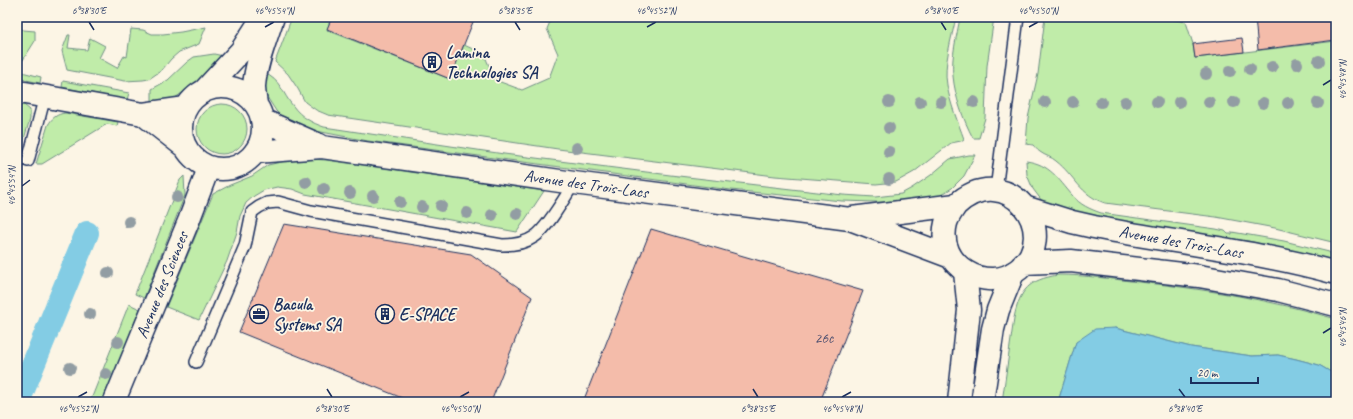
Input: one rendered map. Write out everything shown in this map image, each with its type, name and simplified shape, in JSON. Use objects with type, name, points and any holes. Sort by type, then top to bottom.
[{"type":"main road","points":[[204,91],[241,51],[263,17]]},
{"type":"main road","points":[[259,112],[248,96],[238,90],[227,87],[215,87],[204,91],[197,95],[186,108],[182,117],[180,127],[185,147],[191,156],[199,162],[209,167],[221,169],[234,167],[246,161],[255,152],[260,142],[262,131],[259,112],[254,86],[259,59],[273,17]]},
{"type":"main road","points":[[26,93],[143,114],[186,108]]},
{"type":"main road","name":"Avenue des Trois-Lacs","points":[[259,112],[322,147]]},
{"type":"main road","points":[[143,114],[185,147]]},
{"type":"main road","name":"Avenue des Trois-Lacs","points":[[255,152],[322,147],[574,183],[850,219],[956,205]]},
{"type":"main road","name":"Avenue des Trois-Lacs","points":[[958,265],[947,247],[945,236],[946,224],[950,214],[964,197],[974,192],[996,190],[1008,193],[1027,208],[1087,225],[1251,254],[1336,273]]},
{"type":"main road","points":[[982,402],[993,329],[998,310],[1019,268],[1031,253],[1034,242],[1032,219],[1027,208]]},
{"type":"main road","name":"Avenue des Trois-Lacs","points":[[850,219],[958,265],[974,276],[984,279],[1004,277],[1019,268],[1071,261],[1199,276],[1285,292],[1336,305]]},
{"type":"main road","points":[[958,265],[969,310],[959,402]]},
{"type":"street","name":"Avenue des Sciences","points":[[114,402],[189,220],[209,167]]},
{"type":"lane","points":[[996,190],[1018,17]]},
{"type":"lane","points":[[26,93],[28,161]]},
{"type":"lane","points":[[196,362],[245,246],[252,212],[267,203],[278,202],[311,210],[502,245],[513,245],[535,237],[543,229],[574,183]]},
{"type":"green space","points":[[292,17],[329,17],[331,18],[327,30],[450,79],[464,45],[484,54],[495,80],[522,90],[549,78],[558,54],[547,29],[552,17],[956,17],[948,51],[946,77],[954,113],[964,139],[951,143],[914,172],[896,182],[876,184],[775,176],[558,149],[328,115],[316,110],[305,102],[288,74],[275,62]]},
{"type":"green space","points":[[960,17],[994,17],[987,66],[985,118],[979,138],[973,138],[969,131],[960,108],[954,84],[953,61]]},
{"type":"green space","points":[[1045,17],[1160,17],[1186,22],[1193,44],[1195,58],[1336,41],[1336,243],[1275,228],[1216,217],[1105,203],[1096,200],[1089,195],[1078,185],[1063,167],[1033,145],[1026,144],[1028,118],[1038,74]]},
{"type":"green space","points":[[17,25],[23,30],[35,31],[35,41],[23,60],[17,56]]},
{"type":"green space","points":[[206,27],[199,44],[179,52],[162,70],[149,79],[143,80],[125,81],[67,70],[62,51],[68,35],[70,35],[68,48],[87,50],[90,38],[105,46],[99,58],[117,68],[124,56],[127,57],[131,29],[143,30],[152,34],[163,34]]},
{"type":"green space","points":[[214,54],[228,57],[210,74],[175,98],[152,104],[152,89],[168,80],[194,57]]},
{"type":"green space","points":[[17,70],[41,77],[40,83],[17,78]]},
{"type":"green space","points":[[264,73],[278,83],[296,110],[311,121],[324,127],[504,154],[843,195],[875,197],[901,194],[931,175],[950,159],[975,155],[964,176],[952,188],[936,198],[908,203],[842,201],[731,190],[368,141],[306,129],[286,121],[276,111],[267,97],[264,86]]},
{"type":"green space","points":[[63,81],[129,93],[127,100],[62,87]]},
{"type":"green space","points":[[17,103],[24,105],[30,110],[30,119],[17,162]]},
{"type":"green space","points":[[222,104],[231,106],[242,115],[247,129],[245,138],[236,149],[222,154],[213,152],[202,143],[197,129],[199,120],[208,109]]},
{"type":"green space","points":[[65,113],[118,122],[117,126],[107,124],[42,164],[36,164],[48,125],[55,117]]},
{"type":"green space","points":[[298,158],[326,160],[544,191],[517,232],[305,194],[292,189],[277,187],[264,190],[246,203],[240,216],[237,232],[227,261],[199,320],[166,307],[213,194],[252,176],[268,165]]},
{"type":"green space","points":[[1026,161],[1041,165],[1053,173],[1078,201],[1101,213],[1216,229],[1225,231],[1228,234],[1232,234],[1232,232],[1284,241],[1329,252],[1331,255],[1335,256],[1334,254],[1336,254],[1336,261],[1248,241],[1096,220],[1050,206],[1042,201],[1033,189],[1027,175]]},
{"type":"green space","points":[[184,176],[185,195],[144,298],[135,294],[180,180]]},
{"type":"green space","points":[[1058,275],[1098,277],[1214,292],[1288,306],[1336,319],[1336,375],[1319,365],[1278,355],[1252,356],[1191,347],[1115,328],[1076,342],[1058,402],[1002,402],[1014,318],[1019,300],[1027,288],[1033,283]]},
{"type":"green space","points":[[129,304],[140,309],[103,402],[90,402]]},
{"type":"water","points":[[1115,328],[1191,347],[1252,356],[1278,355],[1319,365],[1336,375],[1336,402],[1058,402],[1076,342],[1095,329]]},
{"type":"building","name":"Lamina Technologies SA","points":[[332,17],[475,17],[450,79],[327,29]]},
{"type":"building","points":[[1255,17],[1336,17],[1336,40],[1258,50]]},
{"type":"building","points":[[1242,38],[1244,52],[1195,58],[1193,44]]},
{"type":"building","name":"E-SPACE","points":[[284,224],[471,254],[532,297],[491,402],[412,402],[239,332]]},
{"type":"building","points":[[651,229],[863,291],[820,402],[583,402]]},
{"type":"waterway","points":[[18,402],[87,233]]},
{"type":"place","name":"Lamina Technologies SA","points":[[432,62]]},
{"type":"place","name":"Bacula Systems SA","points":[[259,314]]},
{"type":"place","name":"E-SPACE","points":[[385,314]]}]
